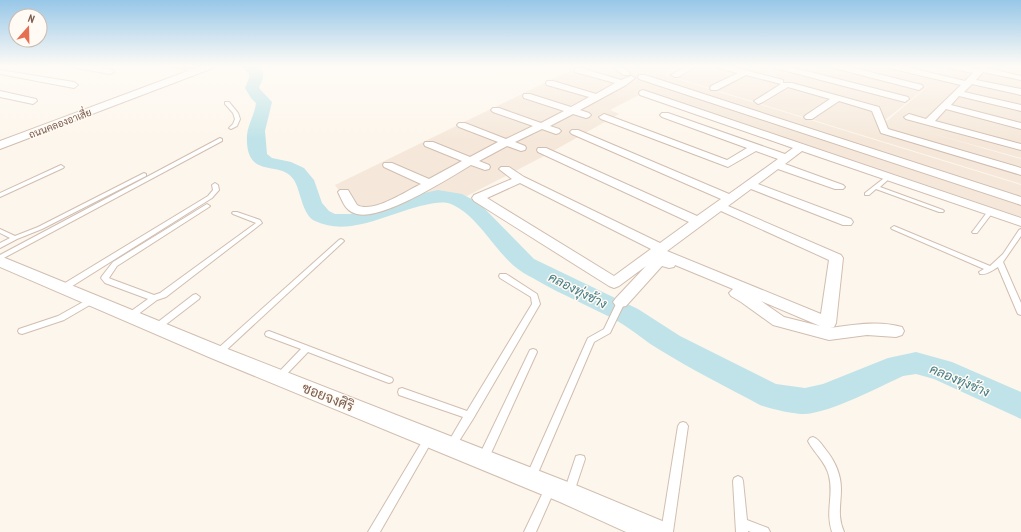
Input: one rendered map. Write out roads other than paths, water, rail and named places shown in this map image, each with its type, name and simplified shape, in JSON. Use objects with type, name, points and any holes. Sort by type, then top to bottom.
[{"type":"street","name":"ถนนคลองอาเสี่ย","points":[[0,145],[145,91]]},
{"type":"street","points":[[576,91],[597,97]]},
{"type":"street","points":[[344,192],[355,210],[366,211],[392,204],[469,161],[542,126],[608,91]]},
{"type":"street","points":[[672,91],[1021,201]]},
{"type":"street","points":[[758,101],[774,91]]},
{"type":"street","points":[[814,91],[876,109],[884,131],[1021,172]]},
{"type":"street","points":[[873,91],[904,99]]},
{"type":"street","points":[[644,93],[1021,222]]},
{"type":"street","points":[[928,122],[958,93],[1021,108]]},
{"type":"street","points":[[0,94],[33,101]]},
{"type":"street","points":[[527,96],[586,114]]},
{"type":"street","points":[[809,117],[838,98]]},
{"type":"street","points":[[944,106],[1021,126]]},
{"type":"street","points":[[496,110],[556,130]]},
{"type":"street","points":[[665,115],[755,147],[781,161],[839,187]]},
{"type":"street","points":[[604,117],[728,164],[755,147]]},
{"type":"street","points":[[909,117],[1021,147]]},
{"type":"street","points":[[462,125],[521,148]]},
{"type":"street","points":[[505,169],[520,179],[659,251],[828,323],[836,258],[725,203],[575,132]]},
{"type":"street","points":[[429,144],[485,167]]},
{"type":"street","points":[[520,179],[478,198],[614,283],[801,147]]},
{"type":"street","points":[[542,150],[699,222]]},
{"type":"street","points":[[388,165],[429,183]]},
{"type":"street","points":[[750,185],[847,222]]},
{"type":"street","points":[[621,302],[660,260],[746,298],[779,321],[829,334],[867,330],[896,331]]},
{"type":"street","name":"ซอยจงศิริ","points":[[0,261],[218,353],[483,459],[657,532]]},
{"type":"lane","points":[[227,103],[237,114],[236,125],[231,128]]},
{"type":"lane","points":[[0,258],[220,140]]},
{"type":"lane","points":[[0,195],[61,166]]},
{"type":"lane","points":[[0,246],[14,238],[40,228],[144,175]]},
{"type":"lane","points":[[867,194],[888,177]]},
{"type":"lane","points":[[63,288],[210,197],[216,190],[215,185]]},
{"type":"lane","points":[[875,187],[941,211]]},
{"type":"lane","points":[[154,298],[108,281],[105,278],[115,264],[207,206]]},
{"type":"lane","points":[[975,232],[990,212]]},
{"type":"lane","points":[[130,316],[154,298],[163,295],[259,223],[235,213]]},
{"type":"lane","points":[[894,228],[991,269]]},
{"type":"lane","points":[[0,231],[14,238]]},
{"type":"lane","points":[[983,272],[1000,263],[1021,231]]},
{"type":"lane","points":[[218,353],[341,241]]},
{"type":"lane","points":[[1000,263],[1021,312]]},
{"type":"lane","points":[[451,446],[536,304],[534,296],[503,276]]},
{"type":"lane","points":[[157,327],[196,297]]},
{"type":"lane","points":[[22,331],[61,318],[92,300]]},
{"type":"lane","points":[[530,479],[591,340],[607,330],[621,302]]},
{"type":"lane","points":[[269,334],[389,380]]},
{"type":"lane","points":[[279,377],[307,348]]},
{"type":"lane","points":[[483,459],[533,352]]},
{"type":"lane","points":[[402,392],[470,416]]},
{"type":"lane","points":[[667,532],[683,426]]},
{"type":"lane","points":[[374,532],[429,438]]},
{"type":"lane","points":[[813,441],[825,455],[834,477],[836,488],[833,517],[838,532]]},
{"type":"lane","points":[[530,532],[539,515],[560,491],[580,459]]},
{"type":"lane","points":[[738,481],[742,527],[764,532]]},
{"type":"waterway","name":"คลองทุ่งช้าง","points":[[254,91],[264,102],[256,131],[256,144],[259,157],[266,162],[284,166],[297,172],[304,180],[312,203],[321,216],[334,220],[351,220],[413,201],[438,196],[455,198],[472,207],[526,264],[629,316],[670,343],[771,396],[805,401],[827,396],[898,366],[916,363],[942,370],[1021,406]]}]
